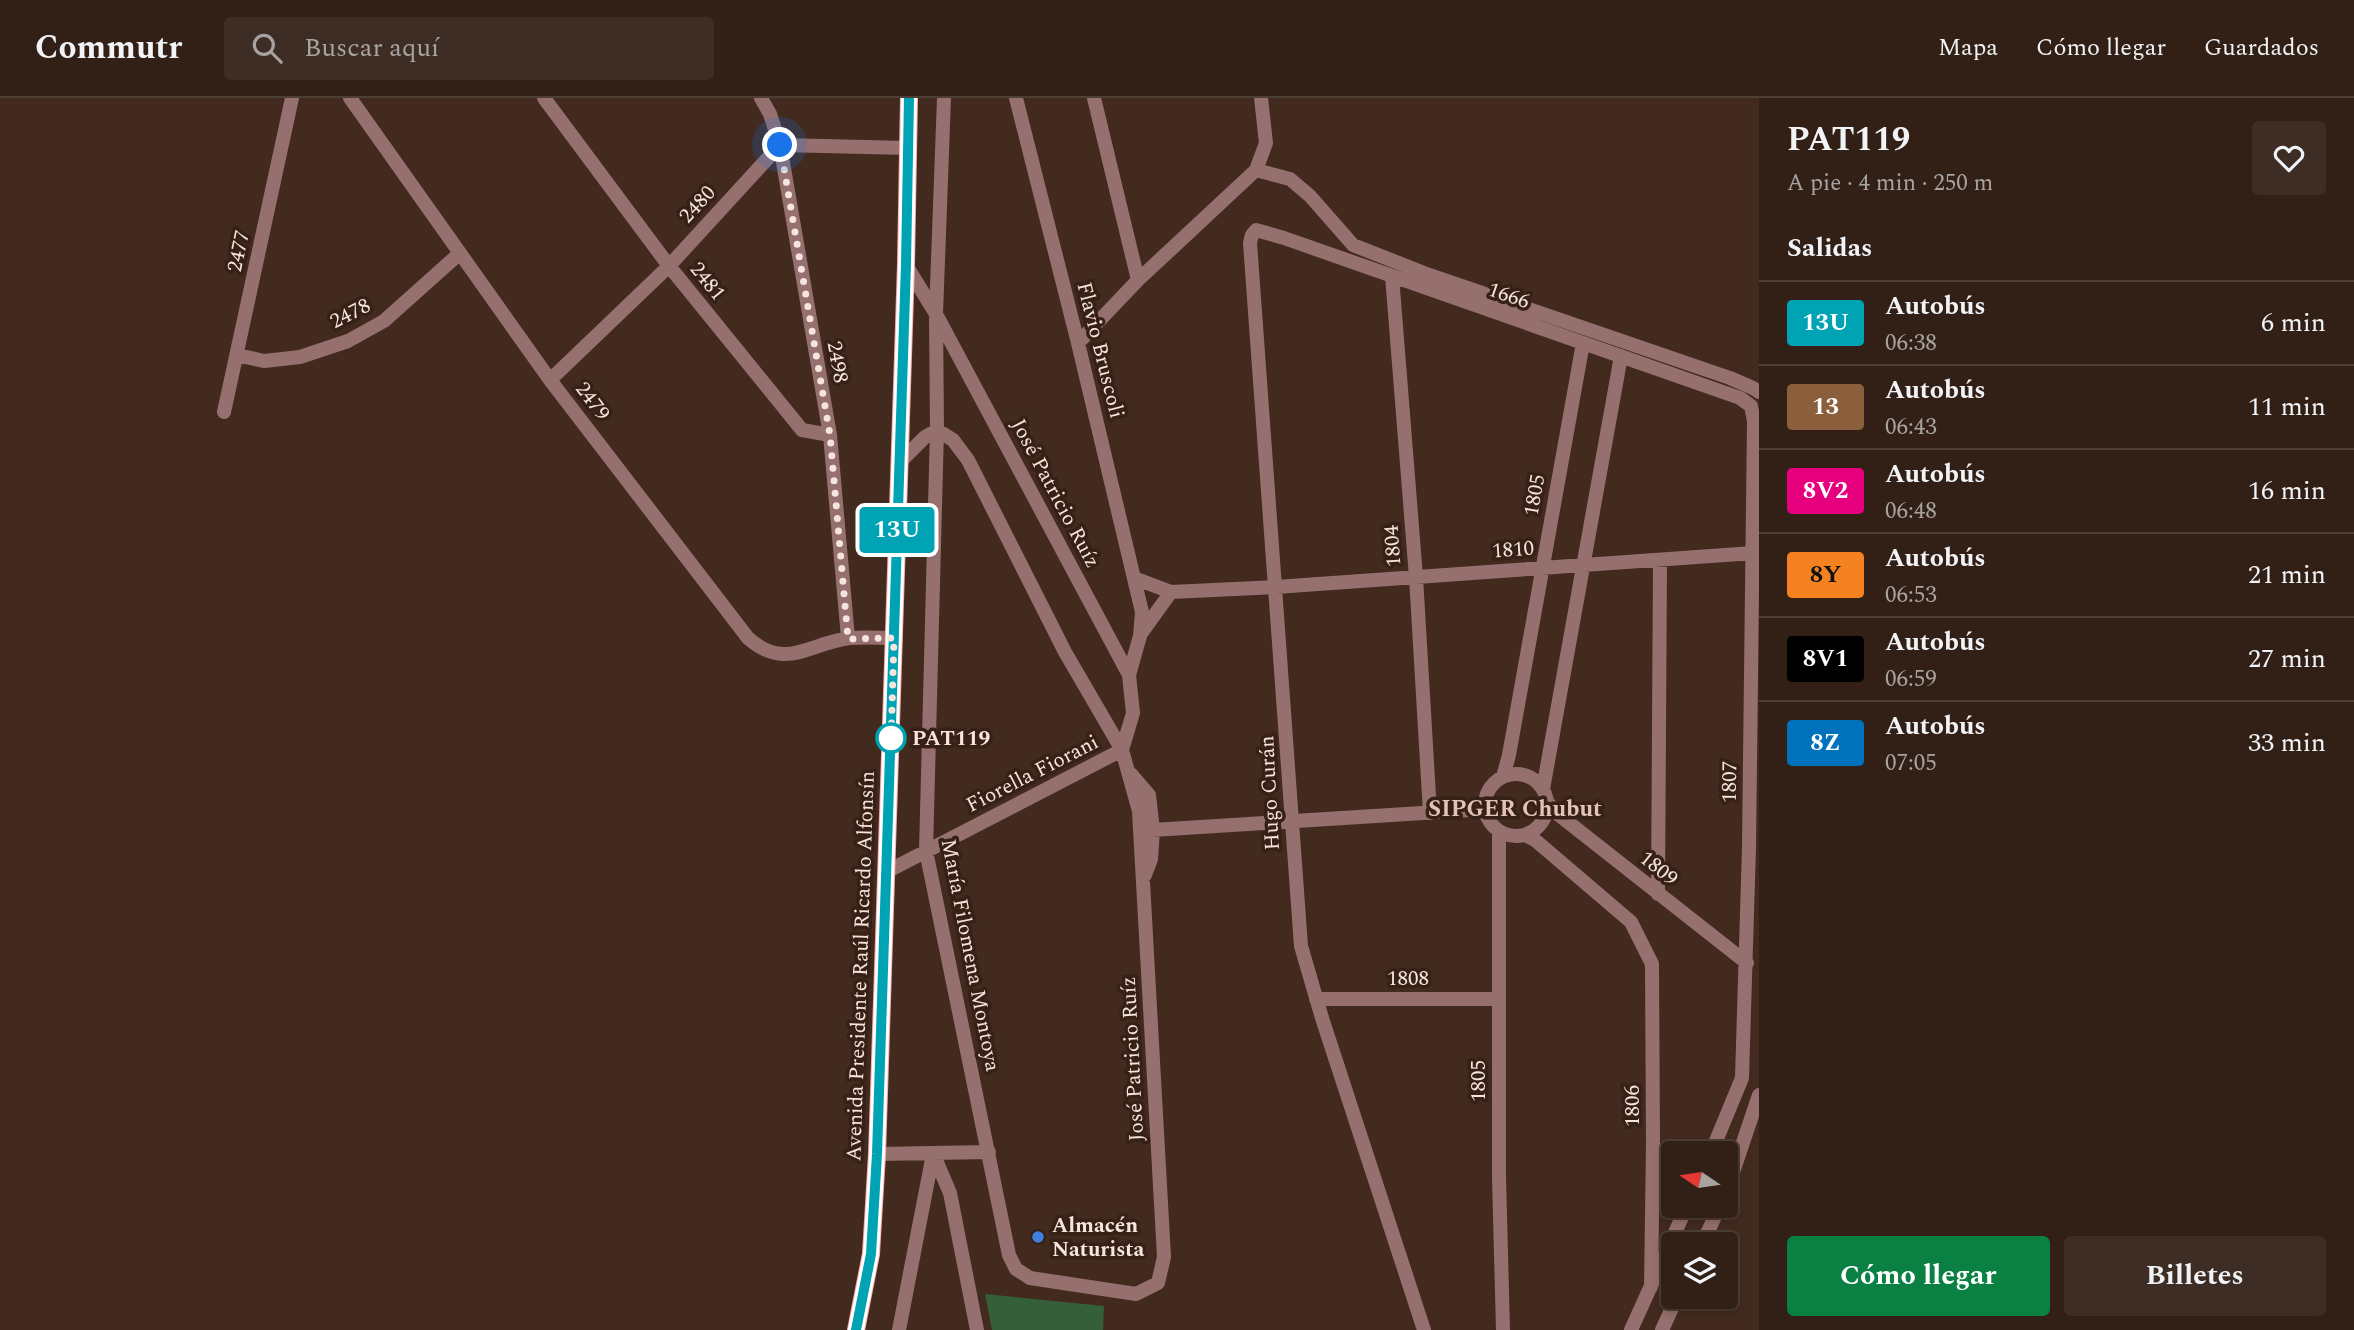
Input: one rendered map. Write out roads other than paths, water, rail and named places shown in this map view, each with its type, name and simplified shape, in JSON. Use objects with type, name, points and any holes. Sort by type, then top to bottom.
[{"type":"main road","name":"Avenida Presidente Raúl Ricardo Alfonsín","points":[[856,1330],[871,1254],[877,1154],[909,98]]},
{"type":"street","name":"2477","points":[[224,412],[292,98]]},
{"type":"street","name":"2479","points":[[351,98],[550,380],[748,638],[760,649],[794,654],[848,639],[894,638]]},
{"type":"street","name":"2481","points":[[544,98],[669,266],[802,430],[830,435]]},
{"type":"street","name":"2498","points":[[761,98],[770,114],[780,145],[830,435],[848,639]]},
{"type":"street","name":"María Filomena Montoya","points":[[944,98],[936,314],[937,430],[926,851],[1009,1255],[1016,1269]]},
{"type":"street","name":"Flavio Bruscoli","points":[[1016,98],[1142,612],[1140,636]]},
{"type":"street","points":[[1094,98],[1138,280]]},
{"type":"street","points":[[1078,343],[1138,280],[1256,170],[1266,142],[1261,98]]},
{"type":"street","name":"2480","points":[[550,380],[669,266],[780,145]]},
{"type":"street","points":[[780,145],[908,148]]},
{"type":"street","points":[[1256,170],[1290,179],[1310,196],[1353,245],[1424,273],[1730,379],[1759,392]]},
{"type":"street","name":"1666","points":[[1252,234],[1256,230],[1262,230],[1740,398],[1751,406]]},
{"type":"street","name":"Hugo Curán","points":[[1252,234],[1250,243],[1301,946],[1424,1330]]},
{"type":"street","name":"2478","points":[[237,355],[264,361],[288,358],[348,341],[384,321],[460,253]]},
{"type":"street","name":"José Patricio Ruíz","points":[[906,264],[936,314],[1129,675],[1133,713],[1122,750]]},
{"type":"street","name":"1804","points":[[1392,276],[1416,577],[1430,813]]},
{"type":"street","name":"1805","points":[[1503,777],[1583,343]]},
{"type":"street","points":[[1545,796],[1536,781],[1525,775],[1503,777],[1494,784],[1488,794],[1487,817],[1499,831],[1513,837],[1535,831],[1547,812],[1545,796],[1621,356]]},
{"type":"street","name":"1807","points":[[1716,1141],[1742,1078],[1747,963],[1753,553],[1754,421],[1751,406]]},
{"type":"street","points":[[899,463],[925,437],[937,430]]},
{"type":"street","name":"José Patricio Ruíz","points":[[937,430],[953,440],[968,460],[1065,652],[1122,750],[1139,811],[1164,1256],[1158,1283],[1136,1294],[1030,1278],[1016,1269]]},
{"type":"street","name":"1810","points":[[1171,592],[1753,553]]},
{"type":"street","points":[[1658,894],[1660,560]]},
{"type":"street","points":[[1129,675],[1140,636],[1171,592],[1134,578]]},
{"type":"street","name":"Fiorella Fiorani","points":[[886,872],[1122,750]]},
{"type":"street","points":[[1130,773],[1149,795],[1153,830],[1152,859],[1143,880]]},
{"type":"street","name":"1809","points":[[1545,796],[1559,815],[1747,963]]},
{"type":"street","points":[[1153,830],[1486,809]]},
{"type":"street","name":"1805","points":[[1499,831],[1500,1274],[1503,1330]]},
{"type":"street","name":"1806","points":[[1525,835],[1535,840],[1631,922],[1651,964],[1651,1287]]},
{"type":"street","name":"1808","points":[[1316,999],[1499,999]]},
{"type":"street","points":[[1738,1157],[1759,1095]]},
{"type":"street","points":[[877,1154],[989,1152]]},
{"type":"street","points":[[899,1330],[933,1153]]},
{"type":"street","points":[[933,1153],[950,1193],[977,1330]]},
{"type":"street","points":[[1631,1330],[1683,1218]]},
{"type":"street","points":[[1662,1330],[1672,1309]]},
{"type":"place","name":"PAT119","points":[[891,738]]},
{"type":"place","name":"Almacén Naturista","points":[[1038,1237]]},
{"type":"district","name":"SIPGER Chubut","points":[[1515,808]]}]
